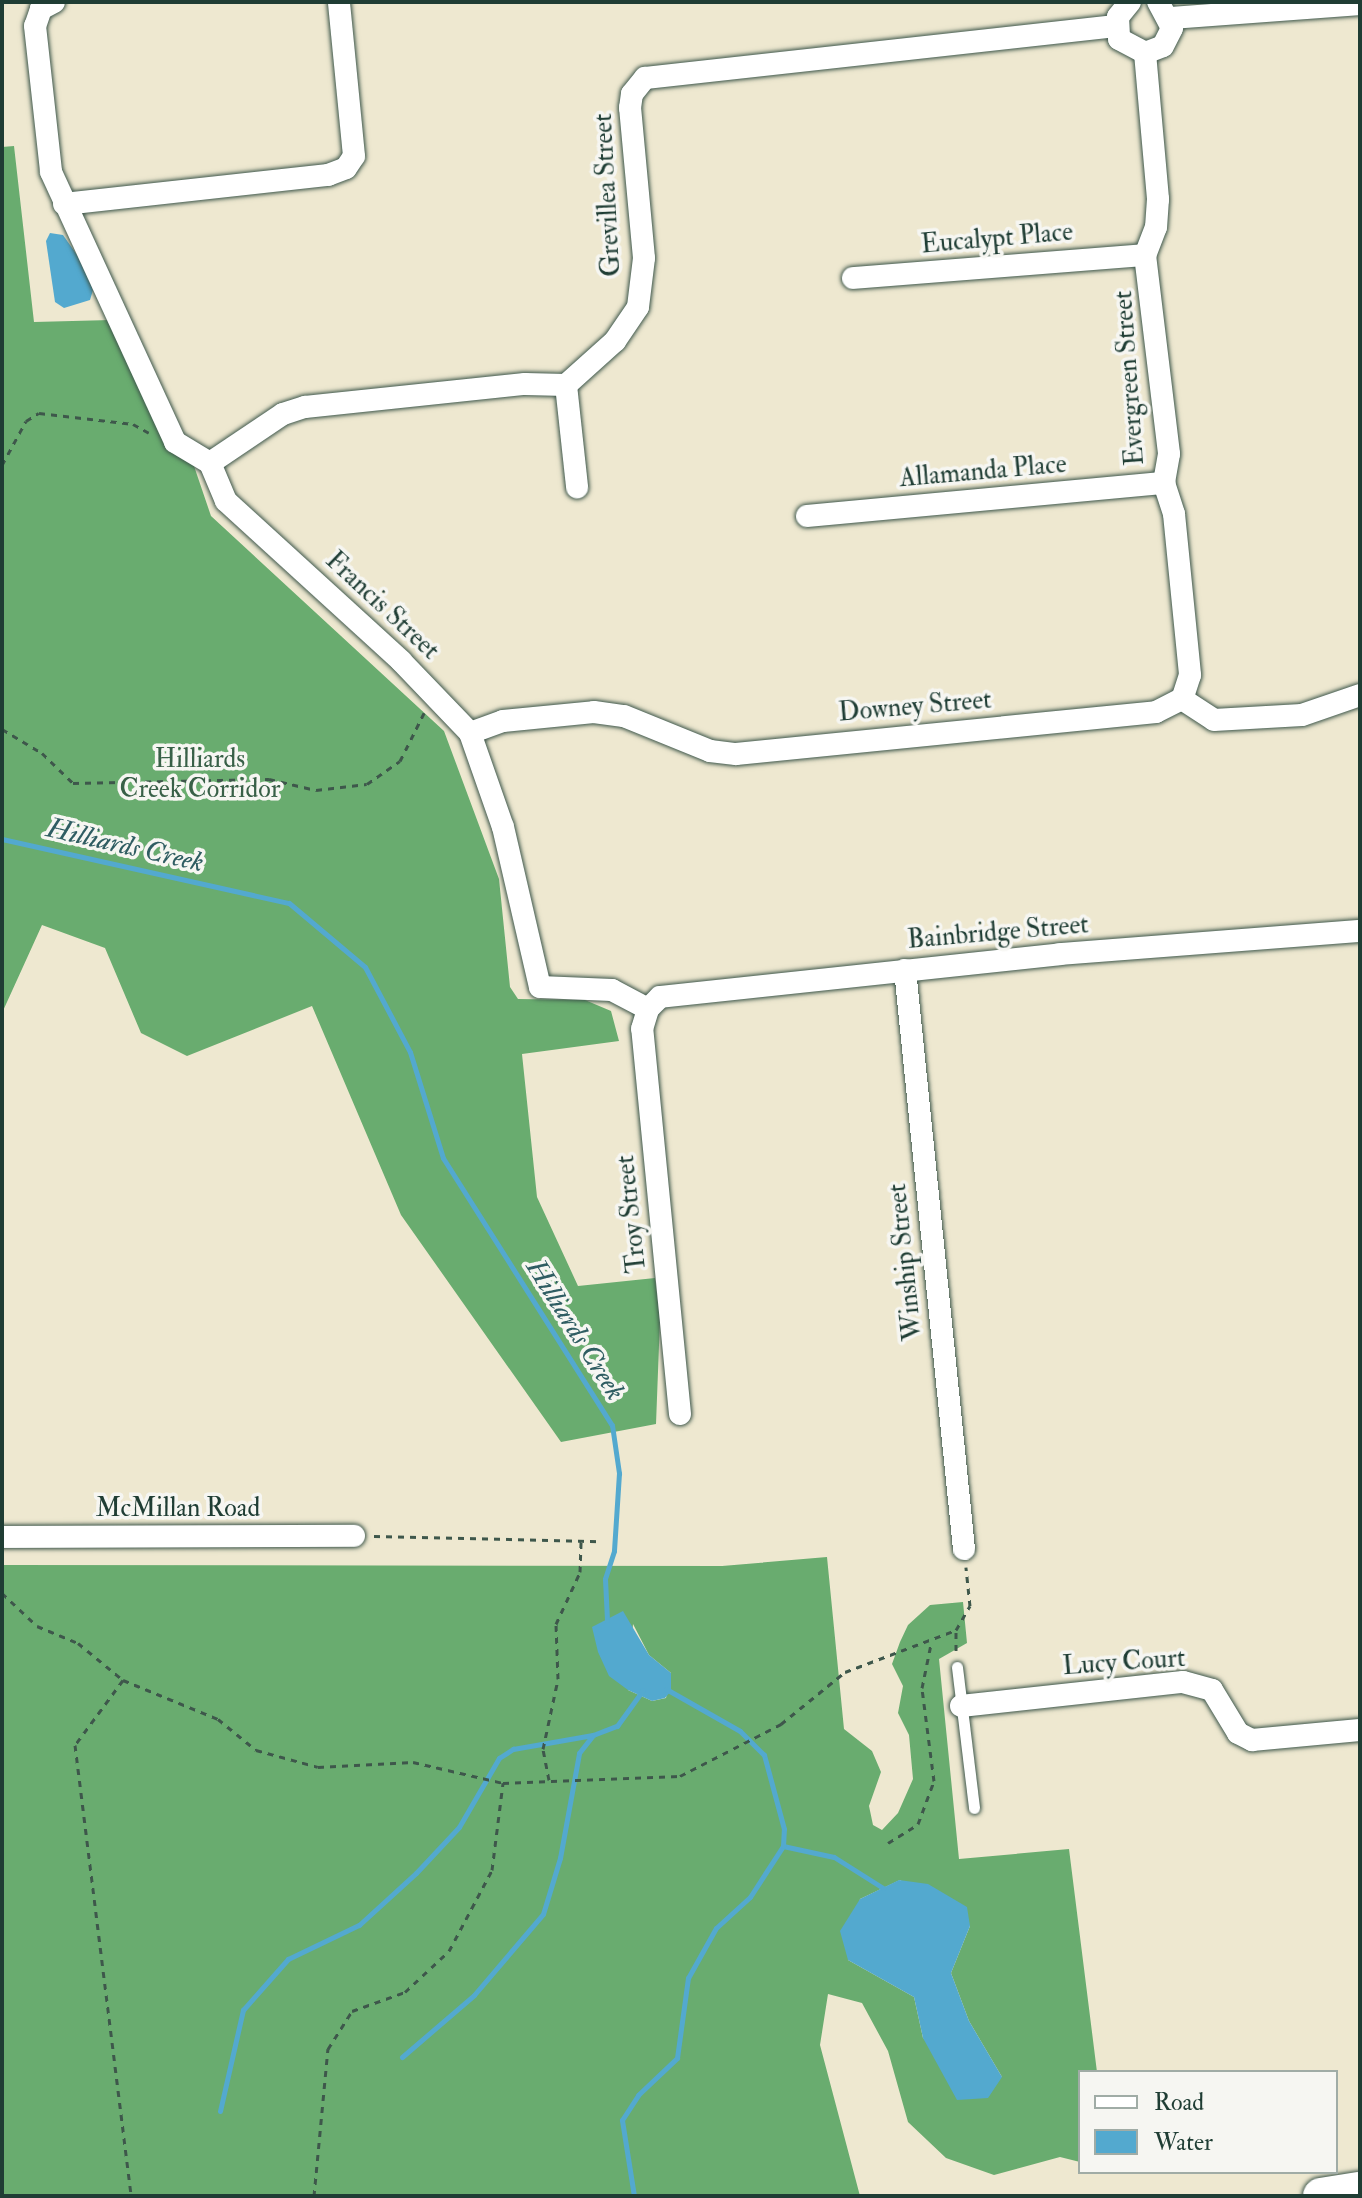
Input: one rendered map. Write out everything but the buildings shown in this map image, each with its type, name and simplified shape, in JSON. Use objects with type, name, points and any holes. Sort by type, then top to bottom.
[{"type":"highway","points":[[1321,2196],[1360,2190]]},
{"type":"street","points":[[54,2],[41,9],[35,26],[51,172],[124,322],[175,442],[210,463],[283,414],[305,407],[525,384],[566,385],[577,487]]},
{"type":"street","points":[[64,204],[328,175],[346,168],[354,156],[339,2]]},
{"type":"street","points":[[1128,2],[1116,26],[1125,46],[1145,53],[1169,38],[1164,10],[1360,4]]},
{"type":"street","name":"Grevillea Street","points":[[566,385],[615,341],[638,307],[644,258],[630,108],[632,94],[645,78],[1116,26]]},
{"type":"street","name":"Evergreen Street","points":[[1145,53],[1158,199],[1156,227],[1145,255],[1169,454],[1164,483],[1174,514],[1190,675],[1182,699]]},
{"type":"street","name":"Eucalypt Place","points":[[853,278],[1145,255]]},
{"type":"street","name":"Francis Street","points":[[210,463],[226,501],[432,692],[470,733],[506,839],[540,987],[612,990],[648,1009]]},
{"type":"street","name":"Allamanda Place","points":[[807,516],[1164,483]]},
{"type":"street","points":[[1182,699],[1214,720],[1302,715],[1360,695]]},
{"type":"street","name":"Downey Street","points":[[470,733],[503,721],[594,712],[624,716],[710,751],[736,754],[1156,712],[1182,699]]},
{"type":"street","name":"Bainbridge Street","points":[[648,1009],[675,992],[1360,931]]},
{"type":"street","name":"Winship Street","points":[[905,970],[964,1549]]},
{"type":"street","name":"Troy Street","points":[[648,1009],[643,1047],[680,1414]]},
{"type":"street","name":"McMillan Road","points":[[2,1537],[354,1536]]},
{"type":"street","name":"Lucy Court","points":[[961,1706],[1183,1682],[1212,1690],[1238,1733],[1252,1740],[1360,1730]]},
{"type":"lane","points":[[957,1667],[974,1808]]},
{"type":"path","points":[[2,465],[26,421],[39,413],[133,424],[151,434]]},
{"type":"path","points":[[2,729],[42,753],[73,783],[269,779],[316,790],[367,784],[400,761],[432,692]]},
{"type":"path","points":[[354,1536],[600,1541]]},
{"type":"path","points":[[549,1780],[543,1749],[558,1679],[556,1624],[580,1572],[581,1540]]},
{"type":"path","points":[[2,1593],[37,1626],[78,1643],[123,1680],[218,1719],[256,1750],[318,1767],[413,1762],[503,1783],[580,1777],[680,1776],[741,1749],[781,1724],[845,1672],[932,1643],[956,1630],[970,1606],[964,1549]]},
{"type":"path","points":[[956,1630],[957,1667]]},
{"type":"path","points":[[888,1843],[918,1824],[934,1781],[922,1688],[932,1643]]},
{"type":"path","points":[[123,1680],[103,1713],[83,1727],[75,1745],[131,2196]]},
{"type":"path","points":[[314,2196],[328,2049],[352,2011],[405,1992],[449,1951],[492,1870],[503,1783]]},
{"type":"green space","name":"Hilliards Creek Corridor","points":[[14,146],[34,322],[111,320],[194,466],[211,516],[444,731],[499,879],[510,987],[518,999],[585,1000],[611,1011],[619,1041],[522,1054],[537,1197],[578,1286],[655,1278],[660,1319],[656,1424],[561,1442],[401,1215],[312,1006],[187,1056],[141,1033],[105,948],[42,925],[2,1013],[2,147]]},
{"type":"green space","points":[[827,1557],[844,1729],[872,1751],[881,1772],[869,1806],[873,1825],[882,1830],[898,1813],[913,1779],[909,1735],[898,1713],[903,1686],[892,1664],[908,1625],[930,1605],[963,1602],[967,1643],[939,1659],[959,1859],[1069,1849],[1097,2070],[1078,2070],[1078,2162],[1060,2157],[994,2175],[946,2158],[908,2122],[888,2051],[862,2003],[828,1994],[820,2045],[860,2196],[2,2196],[2,1565],[722,1566]],"holes":[[[633,1624],[649,1655],[671,1673],[666,1698],[652,1701],[628,1690]],[[900,1880],[970,1926],[951,1973],[969,2021],[1002,2077],[923,2038],[914,1997],[848,1960],[860,1899]]]},
{"type":"water","points":[[50,233],[63,235],[84,265],[93,290],[90,300],[64,308],[55,302],[46,241]]},
{"type":"water","points":[[623,1611],[649,1655],[671,1673],[671,1691],[665,1698],[652,1701],[628,1690],[609,1676],[598,1652],[592,1627]]},
{"type":"water","points":[[899,1880],[928,1884],[967,1907],[970,1926],[951,1973],[969,2021],[1002,2077],[988,2098],[957,2100],[923,2038],[914,1997],[848,1960],[840,1931],[860,1899]]},
{"type":"waterway","name":"Hilliards Creek","points":[[2,839],[289,903],[365,967],[410,1052],[443,1158],[612,1425],[619,1473],[614,1551],[605,1579],[607,1620]]},
{"type":"waterway","name":"Hilliards Creek","points":[[634,2196],[622,2120],[638,2095],[677,2058],[688,1978],[716,1928],[750,1897],[783,1846],[784,1829],[764,1755],[740,1731],[666,1689]]},
{"type":"waterway","points":[[402,2057],[474,1995],[543,1914],[560,1858],[579,1753],[593,1735],[617,1726],[643,1690]]},
{"type":"waterway","points":[[220,2111],[243,2010],[288,1959],[359,1925],[416,1873],[459,1827],[499,1758],[513,1749],[593,1735]]},
{"type":"waterway","points":[[783,1846],[834,1857],[883,1888]]}]
